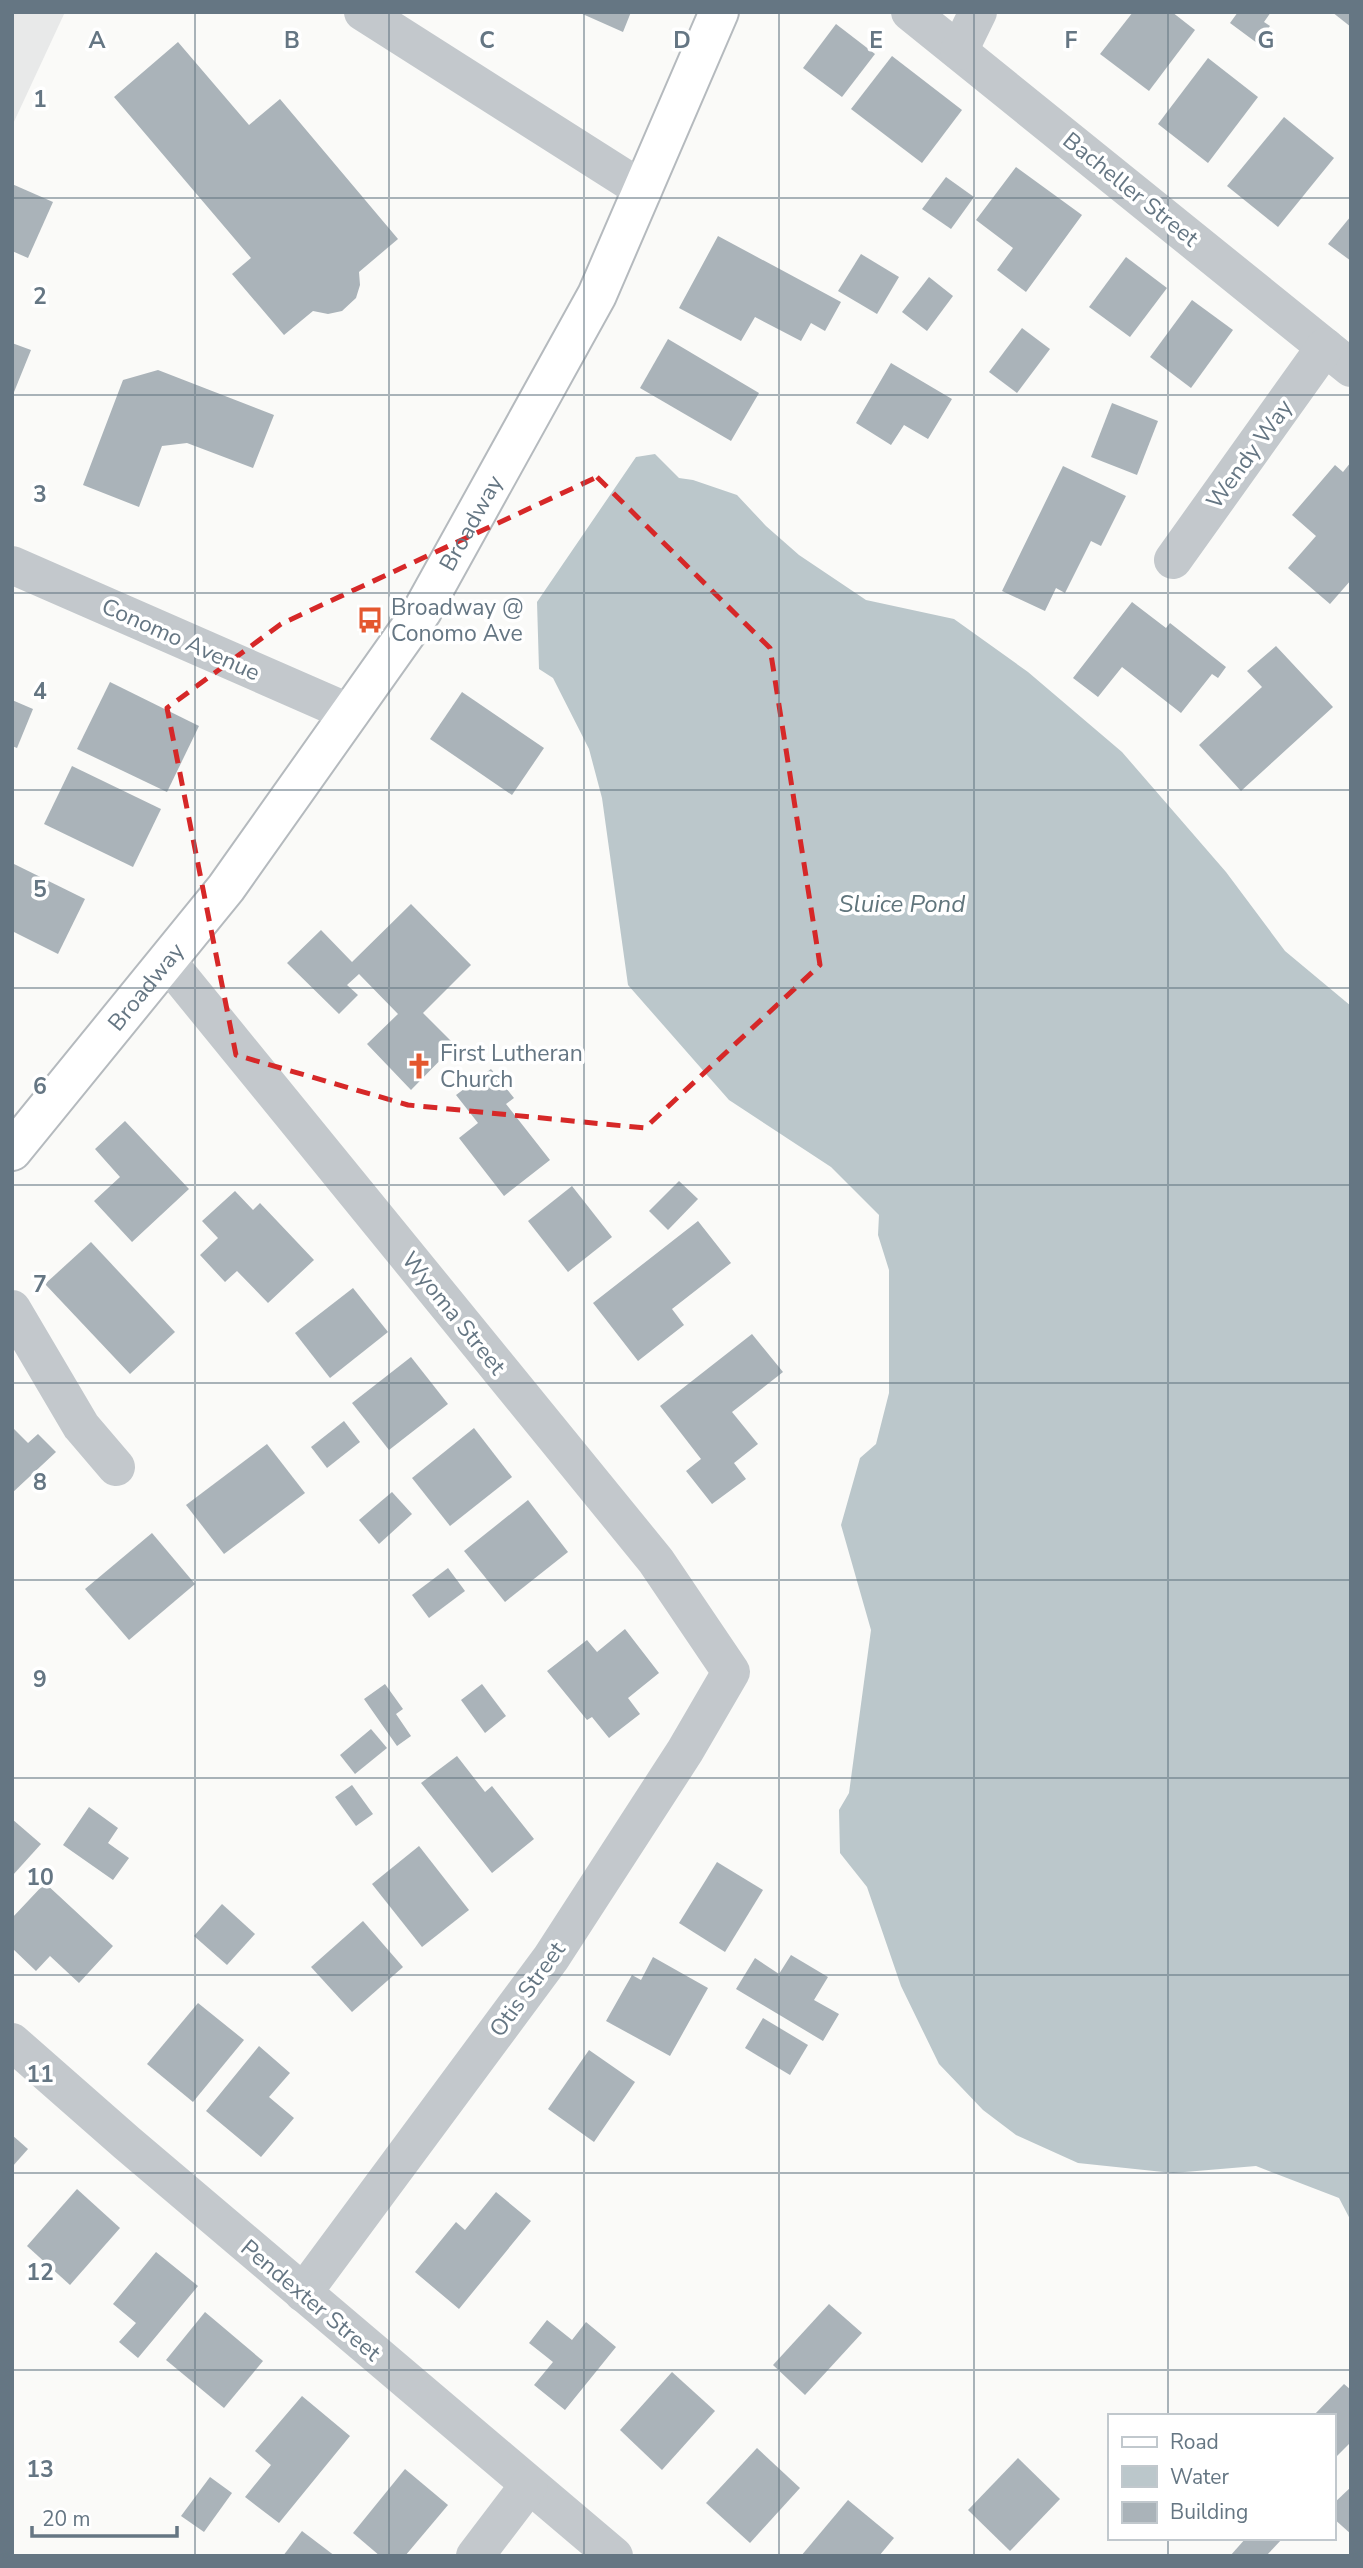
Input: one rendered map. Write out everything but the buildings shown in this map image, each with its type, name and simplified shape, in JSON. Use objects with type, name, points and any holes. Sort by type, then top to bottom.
[{"type":"main road","name":"Broadway","points":[[12,1151],[226,888],[422,611],[597,295],[719,12]]},
{"type":"street","points":[[363,12],[643,190]]},
{"type":"street","name":"Bacheller Street","points":[[910,12],[1338,357]]},
{"type":"street","points":[[959,51],[978,12]]},
{"type":"street","name":"Wendy Way","points":[[1173,560],[1338,357]]},
{"type":"street","name":"Conomo Avenue","points":[[12,565],[350,713]]},
{"type":"street","name":"Wyoma Street","points":[[167,961],[656,1561],[731,1672]]},
{"type":"street","points":[[12,1310],[81,1426],[116,1467]]},
{"type":"street","name":"Otis Street","points":[[303,2293],[551,1958],[685,1751],[731,1672]]},
{"type":"street","name":"Pendexter Street","points":[[12,2042],[127,2144],[614,2556]]},
{"type":"street","points":[[475,2556],[529,2485]]},
{"type":"highlighted area","points":[[597,477],[770,648],[820,965],[645,1128],[408,1105],[236,1055],[167,708],[281,624]]},
{"type":"shaded area","points":[[12,12],[65,12],[12,126]]},
{"type":"water","name":"Sluice Pond","points":[[655,454],[679,478],[737,495],[766,526],[799,555],[866,600],[954,619],[1028,672],[1122,752],[1226,872],[1285,951],[1351,1006],[1351,2221],[1339,2198],[1256,2166],[1173,2173],[1078,2163],[1016,2135],[983,2110],[939,2064],[901,1986],[867,1887],[840,1853],[839,1810],[849,1793],[871,1630],[841,1525],[860,1458],[876,1444],[889,1393],[889,1270],[878,1235],[879,1215],[831,1167],[729,1100],[628,985],[602,798],[589,749],[553,678],[539,669],[537,602],[636,457]]},
{"type":"place","name":"Broadway @ Conomo Ave","points":[[370,620]]},
{"type":"place","name":"First Lutheran Church","points":[[419,1066]]}]
